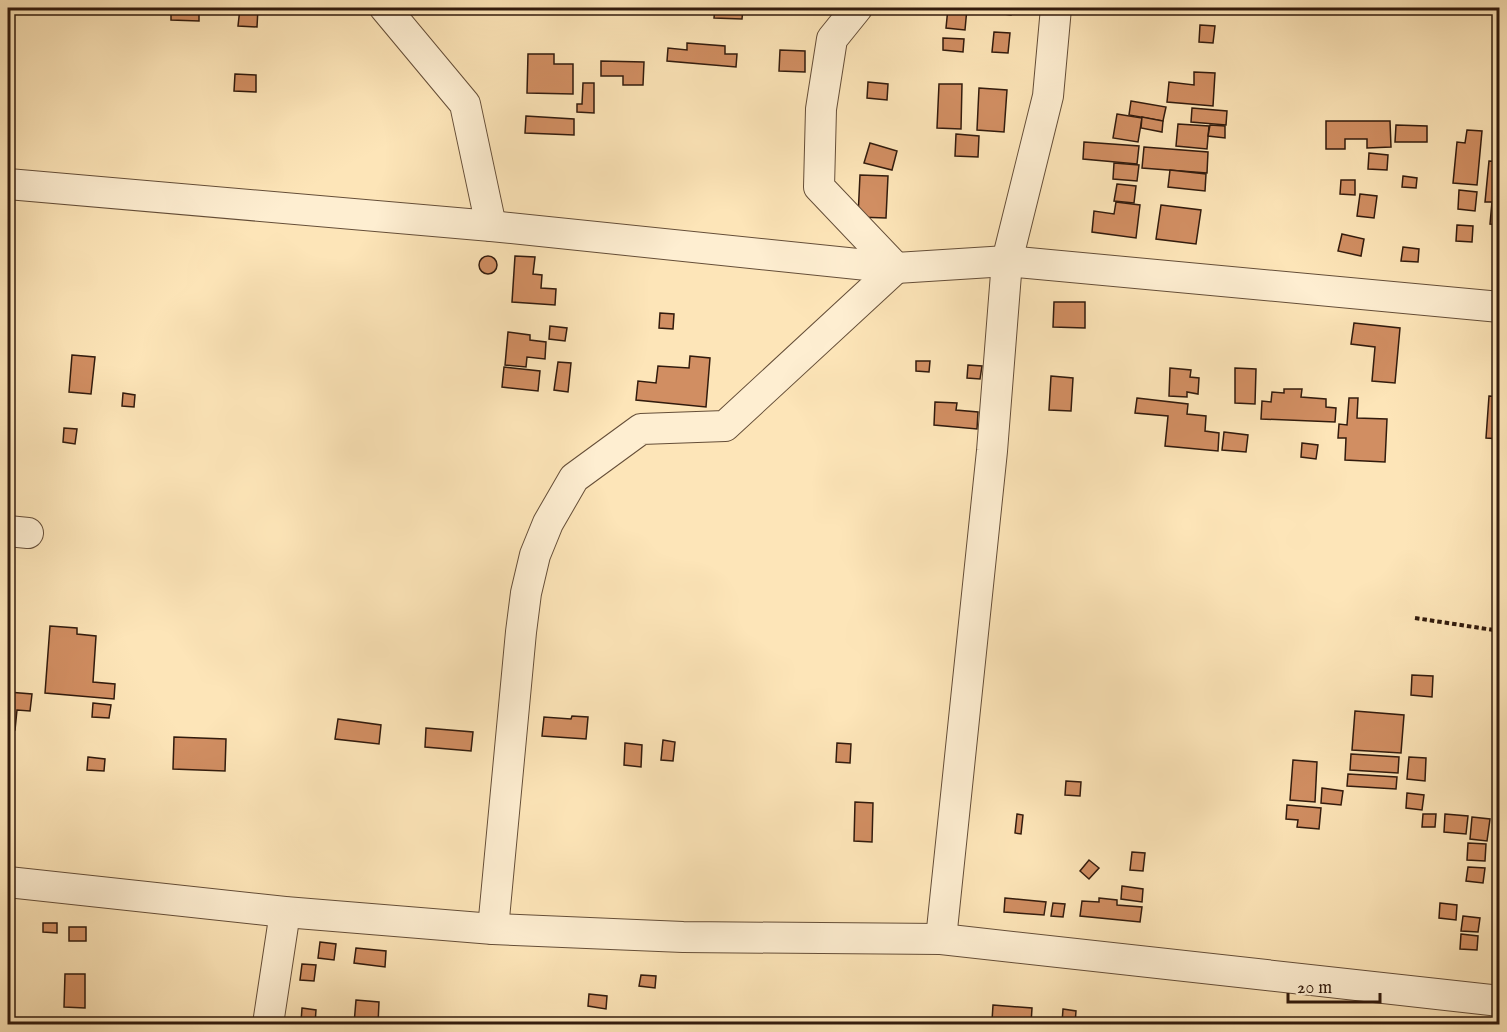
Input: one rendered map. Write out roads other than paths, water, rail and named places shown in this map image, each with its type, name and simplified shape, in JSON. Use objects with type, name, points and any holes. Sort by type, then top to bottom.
[{"type":"street","points":[[384,8],[465,104],[492,226]]},
{"type":"street","points":[[857,8],[832,39],[821,109],[819,187],[896,268]]},
{"type":"street","points":[[941,939],[992,451],[1007,261],[1048,96],[1056,8]]},
{"type":"street","points":[[8,184],[492,226],[896,268],[1007,261],[1500,307]]},
{"type":"street","points":[[493,929],[513,699],[526,593],[535,555],[548,523],[574,478],[641,429],[725,426],[896,268]]},
{"type":"street","points":[[8,882],[285,912],[493,929],[683,937],[941,939],[1500,1001]]},
{"type":"street","points":[[268,1024],[285,912]]}]
